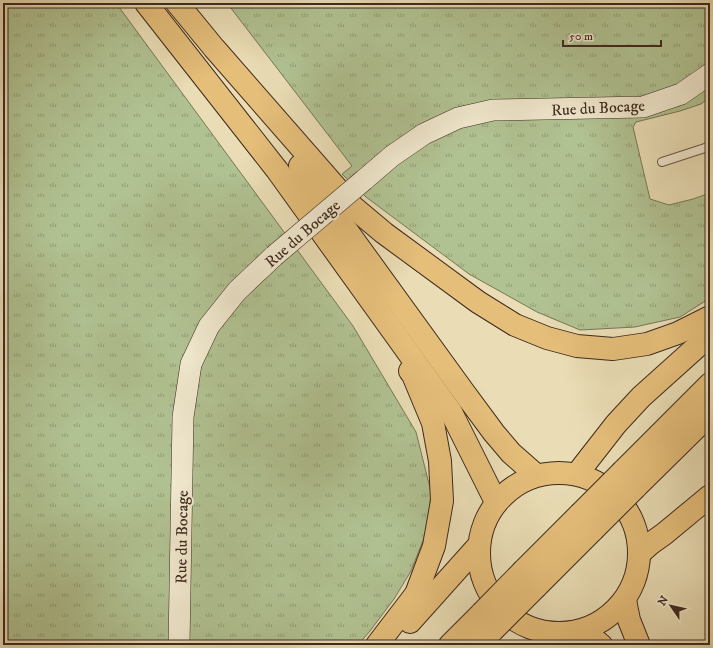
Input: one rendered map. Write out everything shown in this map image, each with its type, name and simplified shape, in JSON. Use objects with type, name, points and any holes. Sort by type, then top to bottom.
[{"type":"highway","points":[[146,3],[277,170],[451,412],[496,502]]},
{"type":"highway","points":[[177,3],[214,48],[353,207],[384,233],[478,302],[515,326],[547,338],[577,346],[613,348],[647,344],[678,333],[710,317]]},
{"type":"highway","points":[[214,48],[489,427],[511,453],[536,475]]},
{"type":"highway","points":[[277,170],[320,244],[412,375],[433,423],[440,461],[442,500],[434,546],[416,594],[377,645]]},
{"type":"highway","points":[[577,474],[616,424],[641,397],[710,335]]},
{"type":"highway","points":[[450,645],[487,621],[629,479],[710,384]]},
{"type":"highway","points":[[629,479],[710,414]]},
{"type":"highway","points":[[577,474],[594,479],[617,495],[633,520],[640,553],[638,571],[625,600],[608,617],[583,630],[534,638],[521,624],[499,607],[481,573],[479,546],[484,523],[496,502],[511,487],[536,475],[577,474]]},
{"type":"highway","points":[[640,553],[710,496]]},
{"type":"highway","points":[[389,645],[479,546]]},
{"type":"highway","points":[[625,600],[629,620],[639,645]]},
{"type":"highway","points":[[478,645],[487,621]]},
{"type":"highway","points":[[583,630],[601,645]]},
{"type":"street","name":"Rue du Bocage","points":[[180,645],[183,417],[191,364],[209,326],[237,291],[274,256],[392,156],[424,134],[458,118],[493,110],[644,108],[681,94],[710,74]]},
{"type":"lane","points":[[662,162],[710,145]]},
{"type":"path","points":[[702,3],[710,4]]},
{"type":"green space","points":[[3,3],[116,3],[353,326],[416,432],[431,492],[428,528],[411,571],[394,599],[358,645],[3,645]]},
{"type":"green space","points":[[227,3],[710,3],[710,97],[701,104],[636,122],[633,127],[650,199],[669,205],[710,193],[710,298],[680,317],[635,327],[580,330],[537,312],[469,274],[366,197],[342,174],[352,166]]}]
